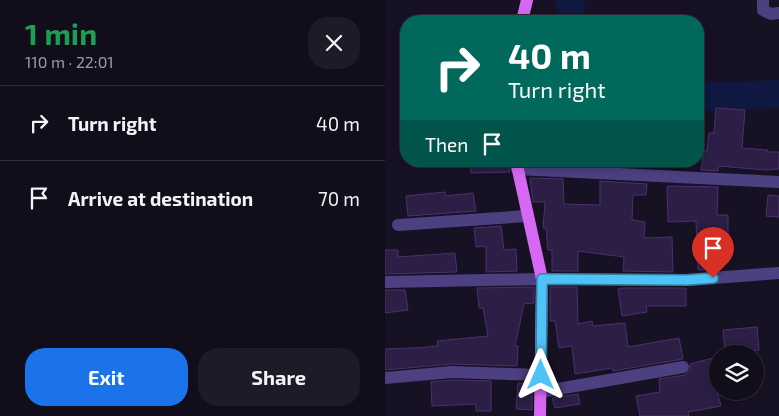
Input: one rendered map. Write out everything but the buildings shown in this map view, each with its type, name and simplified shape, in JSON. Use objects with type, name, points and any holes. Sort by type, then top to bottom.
[{"type":"main road","points":[[523,15],[527,0]]},
{"type":"main road","points":[[517,167],[542,279],[540,416]]},
{"type":"street","points":[[763,0],[763,10],[767,13],[779,14]]},
{"type":"street","points":[[548,167],[779,182]]},
{"type":"street","points":[[398,225],[527,216]]},
{"type":"street","points":[[385,282],[542,279],[687,280],[779,273]]},
{"type":"street","points":[[541,392],[683,366]]},
{"type":"street","points":[[385,378],[452,372],[541,375]]},
{"type":"waterway","points":[[569,0],[572,15]]},
{"type":"waterway","points":[[704,97],[779,94]]},
{"type":"route","points":[[541,375],[542,279],[687,280],[713,278]]}]
